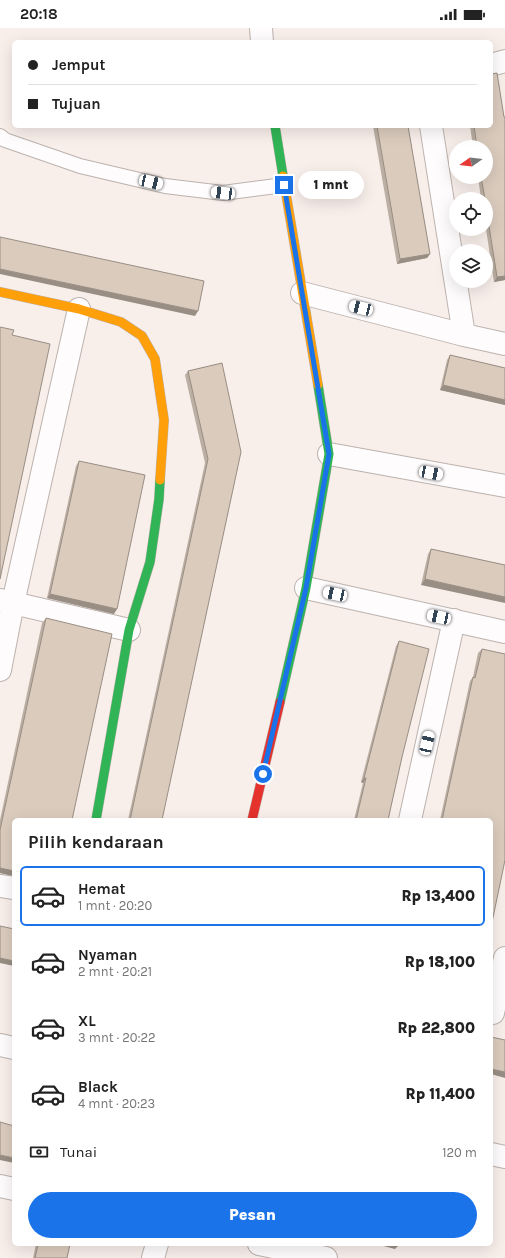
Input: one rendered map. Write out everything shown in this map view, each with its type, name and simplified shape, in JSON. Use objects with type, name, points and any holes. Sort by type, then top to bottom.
[{"type":"street","points":[[261,28],[262,40]]},
{"type":"street","points":[[493,64],[505,61]]},
{"type":"street","points":[[252,818],[306,588],[329,454],[275,128]]},
{"type":"street","points":[[432,128],[464,335]]},
{"type":"street","points":[[0,292],[79,309],[121,322],[142,336],[155,358],[164,420],[159,499],[150,562],[129,630],[96,818]]},
{"type":"street","points":[[302,293],[464,335],[505,344]]},
{"type":"street","points":[[0,670],[7,602],[79,309]]},
{"type":"street","points":[[329,454],[505,486]]},
{"type":"street","points":[[306,588],[505,632]]},
{"type":"street","points":[[7,602],[129,630]]},
{"type":"street","points":[[410,818],[454,620]]},
{"type":"street","points":[[0,886],[12,888]]},
{"type":"street","points":[[496,1014],[505,958]]},
{"type":"street","points":[[0,1045],[12,1048]]},
{"type":"street","points":[[493,1154],[505,1157]]},
{"type":"street","points":[[153,1258],[156,1246]]},
{"type":"street","points":[[268,1246],[315,1257]]},
{"type":"lane","points":[[0,136],[5,140],[80,166],[165,186],[223,193],[284,185]]},
{"type":"building","points":[[497,73],[505,117],[505,276],[497,277],[491,236],[493,236],[493,192],[484,192],[482,184],[493,184],[493,140],[476,140],[474,128],[493,128],[493,74]]},
{"type":"building","points":[[377,128],[408,128],[430,254],[400,259]]},
{"type":"building","points":[[0,237],[204,281],[198,311],[0,269]]},
{"type":"building","points":[[0,327],[14,330],[12,335],[50,344],[0,579]]},
{"type":"building","points":[[450,355],[505,368],[505,400],[443,385]]},
{"type":"building","points":[[222,363],[241,452],[162,818],[130,818],[208,459],[188,371]]},
{"type":"building","points":[[79,461],[145,475],[117,609],[50,594]]},
{"type":"building","points":[[431,549],[505,565],[505,597],[425,579]]},
{"type":"building","points":[[46,618],[112,634],[72,818],[12,818],[12,871],[0,868],[0,830]]},
{"type":"building","points":[[399,641],[429,649],[388,818],[356,818],[366,778],[364,778]]},
{"type":"building","points":[[482,649],[505,654],[505,860],[493,917],[493,818],[442,818],[473,677],[475,678]]},
{"type":"building","points":[[0,926],[12,929],[12,961],[0,958]]},
{"type":"building","points":[[493,1037],[505,1040],[505,1072],[493,1069]]},
{"type":"building","points":[[0,1122],[12,1125],[12,1158],[0,1155]]},
{"type":"building","points":[[38,1246],[70,1246],[67,1258],[35,1258]]},
{"type":"traffic: fast","points":[[275,128],[283,176]]},
{"type":"traffic: fast","points":[[280,702],[306,588],[329,454],[318,385]]},
{"type":"traffic: fast","points":[[96,818],[129,630],[150,562],[159,499],[160,480]]},
{"type":"traffic: slow","points":[[283,176],[318,385]]},
{"type":"traffic: slow","points":[[0,292],[79,309],[121,322],[142,336],[155,359],[164,420],[160,480]]},
{"type":"traffic: jam","points":[[252,818],[280,702]]},
{"type":"route","points":[[263,774],[306,588],[329,454],[284,185]]}]
